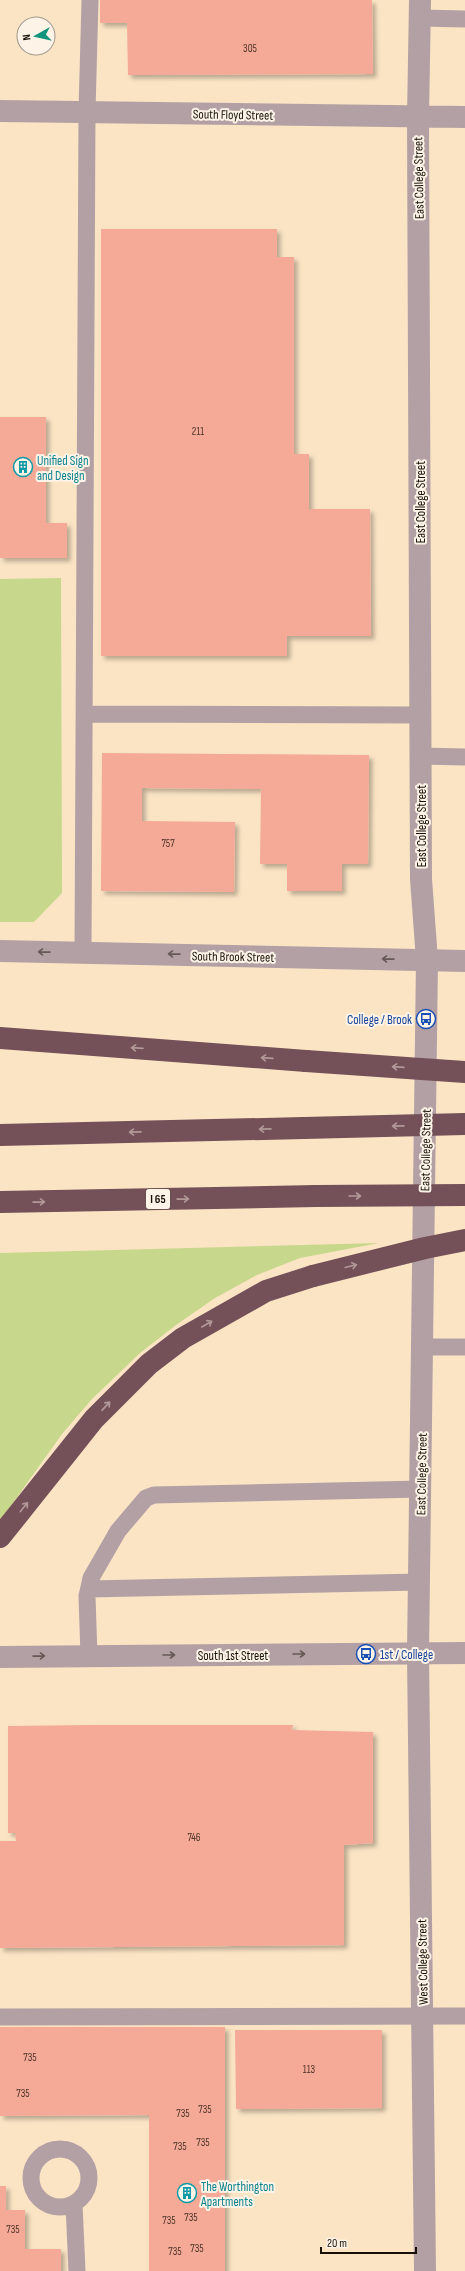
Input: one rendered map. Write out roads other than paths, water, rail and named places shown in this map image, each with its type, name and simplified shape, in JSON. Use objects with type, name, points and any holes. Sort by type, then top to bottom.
[{"type":"highway","points":[[0,1038],[465,1072]]},
{"type":"highway","points":[[0,1135],[465,1124]]},
{"type":"highway","name":"I 65","points":[[0,1202],[316,1196],[465,1195]]},
{"type":"highway","points":[[0,1537],[94,1419],[149,1364],[183,1338],[266,1291],[313,1276],[424,1248],[465,1240]]},
{"type":"street","name":"East College Street","points":[[418,1653],[427,960],[421,879],[420,756],[418,118],[420,9]]},
{"type":"street","name":"South Floyd Street","points":[[0,111],[87,111],[418,118],[465,117]]},
{"type":"street","name":"South Brook Street","points":[[0,951],[465,961]]},
{"type":"street","name":"West College Street","points":[[418,1653],[426,2271]]},
{"type":"street","name":"South 1st Street","points":[[0,1657],[465,1653]]},
{"type":"lane","points":[[83,952],[87,111],[90,0]]},
{"type":"lane","points":[[420,9],[465,19]]},
{"type":"lane","points":[[84,714],[421,715]]},
{"type":"lane","points":[[420,756],[465,757]]},
{"type":"lane","points":[[422,1347],[465,1347]]},
{"type":"lane","points":[[90,1656],[87,1596],[91,1578],[118,1531],[146,1498],[154,1495],[420,1489]]},
{"type":"lane","points":[[89,1589],[419,1582]]},
{"type":"lane","points":[[0,2017],[465,2016]]},
{"type":"lane","points":[[74,2204],[77,2271]]},
{"type":"place","name":"Unified Sign and Design","points":[[23,467]]},
{"type":"place","name":"College / Brook","points":[[426,1019]]},
{"type":"place","name":"1st / College","points":[[366,1654]]},
{"type":"place","name":"The Worthington Apartments","points":[[187,2193]]}]
